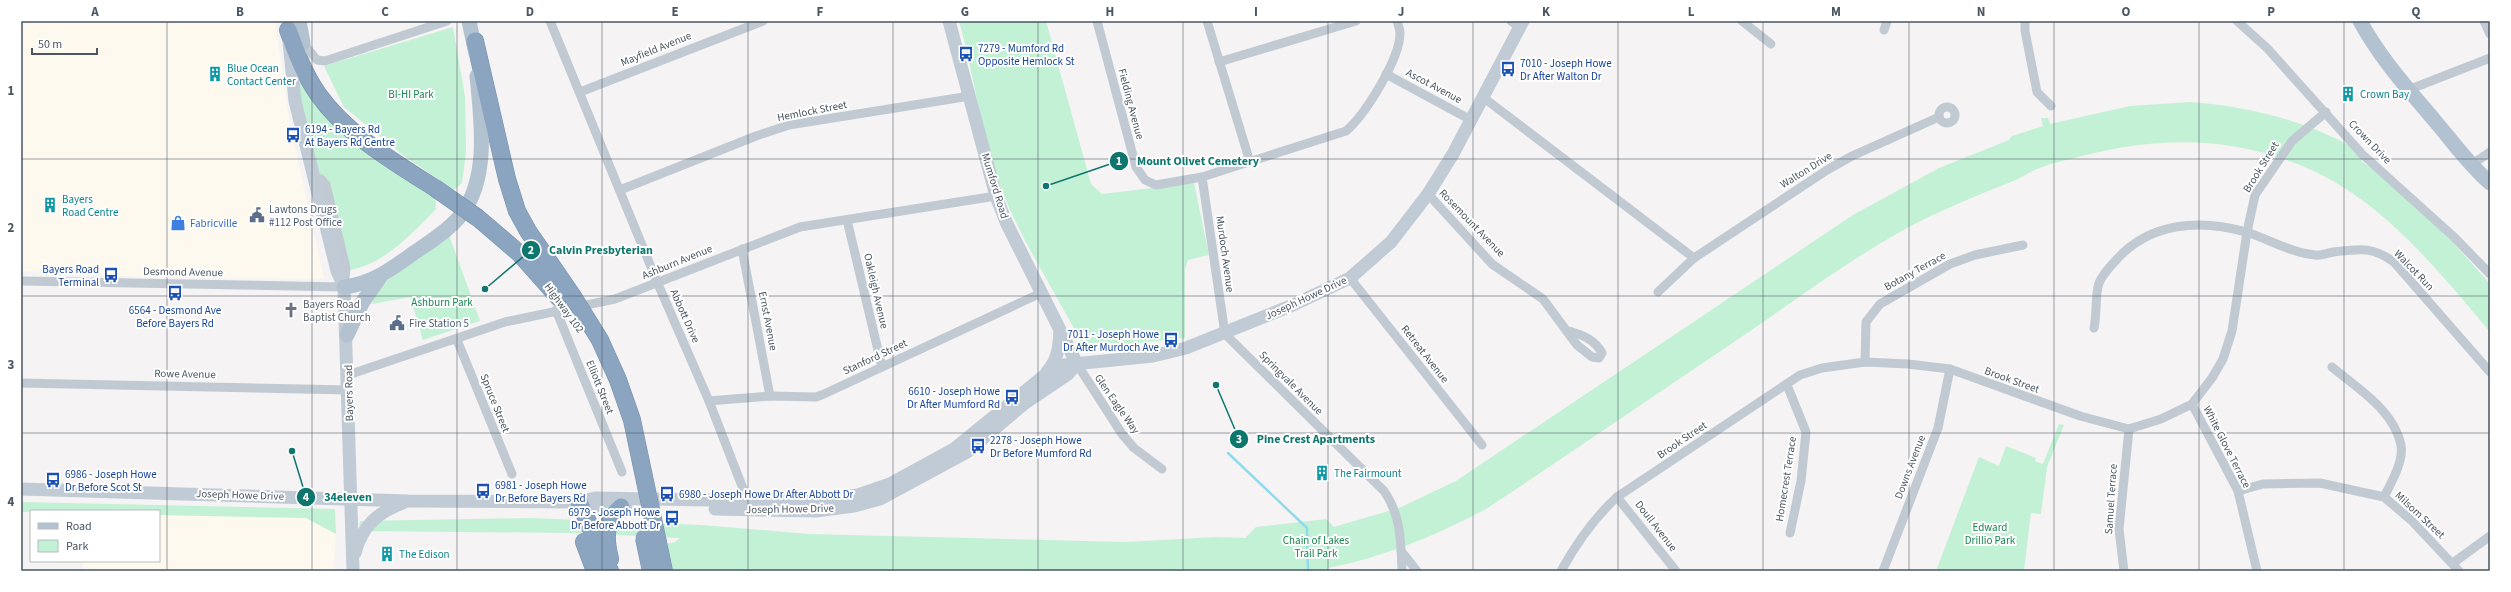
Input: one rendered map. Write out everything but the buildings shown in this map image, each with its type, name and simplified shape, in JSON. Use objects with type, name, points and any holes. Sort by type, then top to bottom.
[{"type":"highway","name":"Highway 102","points":[[292,24],[299,61],[318,94],[332,111],[375,148],[478,218],[520,254],[600,340],[618,380],[632,420],[664,571]]},
{"type":"highway","name":"Highway 102","points":[[475,41],[507,179],[518,211],[563,301],[591,346],[621,421],[651,571]]},
{"type":"highway","points":[[306,48],[317,82],[330,104],[349,127]]},
{"type":"highway","points":[[579,502],[578,525],[595,571]]},
{"type":"highway","points":[[579,502],[610,571]]},
{"type":"highway","points":[[613,571],[607,544],[607,526],[613,514],[621,507]]},
{"type":"main road","points":[[344,287],[361,284],[380,277],[448,228],[461,215],[471,198],[478,171],[481,143],[475,41],[469,21]]},
{"type":"main road","name":"Mumford Road","points":[[949,21],[996,196],[1041,293],[1077,364]]},
{"type":"main road","points":[[2360,21],[2372,42],[2408,90],[2472,164],[2490,182]]},
{"type":"main road","name":"Joseph Howe Drive","points":[[579,502],[596,507],[750,506],[858,495],[890,484],[954,449],[1045,375],[1064,365],[1153,356],[1186,348],[1225,334],[1350,278],[1391,242],[1428,194],[1484,98],[1518,23]]},
{"type":"main road","points":[[292,24],[306,48]]},
{"type":"main road","name":"Bayers Road","points":[[292,24],[293,91],[337,271],[344,287],[349,390],[353,567]]},
{"type":"main road","points":[[347,335],[362,303],[380,277]]},
{"type":"main road","points":[[1045,375],[1054,364],[1059,352],[1060,330]]},
{"type":"main road","name":"Joseph Howe Drive","points":[[21,490],[408,501],[579,502],[595,498],[831,510],[880,499],[967,452],[1025,403],[1068,374],[1077,364]]},
{"type":"main road","points":[[353,567],[362,535],[373,519],[381,512],[408,501]]},
{"type":"street","points":[[303,21],[306,48],[317,60],[325,61],[447,21]]},
{"type":"street","name":"Abbott Drive","points":[[550,21],[658,284],[709,401],[750,506]]},
{"type":"street","name":"Mayfield Avenue","points":[[580,92],[759,21]]},
{"type":"street","name":"Fielding Avenue","points":[[1097,21],[1136,167],[1145,180],[1156,185],[1202,177],[1346,131],[1355,124],[1386,74],[1397,50],[1400,33],[1397,21]]},
{"type":"street","points":[[1207,21],[1250,162]]},
{"type":"street","points":[[1220,62],[1356,21]]},
{"type":"street","points":[[1742,21],[1771,44]]},
{"type":"street","points":[[1884,30],[1887,21]]},
{"type":"street","points":[[2025,21],[2024,31],[2037,92],[2051,106]]},
{"type":"street","name":"Crown Drive","points":[[2237,21],[2267,48],[2326,112],[2362,154],[2454,237],[2490,274]]},
{"type":"street","points":[[2484,21],[2490,34]]},
{"type":"street","points":[[2408,90],[2490,58]]},
{"type":"street","name":"Ascot Avenue","points":[[1386,74],[1471,120]]},
{"type":"street","name":"Hemlock Street","points":[[620,190],[756,136],[789,125],[970,96]]},
{"type":"street","points":[[1484,98],[1694,258]]},
{"type":"street","name":"Brook Street","points":[[1561,571],[1572,550],[1602,510],[1617,497],[1800,375],[1822,368],[1865,362],[1908,364],[1950,370],[2080,416],[2129,429],[2161,419],[2192,404],[2212,378],[2223,359],[2232,331],[2247,232],[2255,195],[2292,141],[2326,112]]},
{"type":"street","name":"Walton Drive","points":[[1658,292],[1694,258],[1827,170],[1939,117]]},
{"type":"street","points":[[2472,164],[2490,152]]},
{"type":"street","name":"Murdoch Avenue","points":[[1202,177],[1225,334]]},
{"type":"street","name":"Rosemount Avenue","points":[[1428,194],[1492,264],[1543,299],[1569,331]]},
{"type":"street","name":"Ashburn Avenue","points":[[348,375],[457,340],[563,301],[594,305],[658,284],[800,227],[996,196]]},
{"type":"street","name":"Oakleigh Avenue","points":[[847,220],[882,367]]},
{"type":"street","name":"Walcot Run","points":[[2094,328],[2100,281],[2129,246],[2150,233],[2183,224],[2208,225],[2247,232],[2281,246],[2316,256],[2364,250],[2379,252],[2394,262],[2490,372]]},
{"type":"street","name":"Botany Terrace","points":[[1865,362],[1866,322],[1880,304],[1950,264],[1975,255],[2023,245]]},
{"type":"street","name":"Ernst Avenue","points":[[742,249],[770,396]]},
{"type":"street","name":"Retreat Avenue","points":[[1350,278],[1482,445]]},
{"type":"street","name":"Desmond Avenue","points":[[21,281],[344,287]]},
{"type":"street","name":"Stanford Street","points":[[709,401],[770,396],[816,396],[1041,293]]},
{"type":"street","name":"Elliott Street","points":[[563,301],[622,472]]},
{"type":"street","name":"Springvale Avenue","points":[[1225,334],[1384,491],[1392,502],[1398,518],[1402,571]]},
{"type":"street","name":"Spruce Street","points":[[457,340],[512,474]]},
{"type":"street","name":"Glen Eagle Way","points":[[1077,364],[1122,434],[1134,448],[1162,469]]},
{"type":"street","points":[[2332,368],[2379,406],[2394,426],[2401,446],[2397,469],[2384,498]]},
{"type":"street","name":"Downs Avenue","points":[[1883,571],[1938,428],[1950,370]]},
{"type":"street","name":"Rowe Avenue","points":[[21,383],[349,390]]},
{"type":"street","name":"Homecrest Terrace","points":[[1787,384],[1806,432],[1802,474],[1790,533]]},
{"type":"street","name":"White Glove Terrace","points":[[2192,404],[2238,491],[2257,571]]},
{"type":"street","name":"Samuel Terrace","points":[[2124,571],[2119,529],[2129,429]]},
{"type":"street","name":"Milsom Street","points":[[2238,491],[2263,484],[2320,483],[2384,498],[2411,520],[2453,562],[2459,571]]},
{"type":"street","name":"Doull Avenue","points":[[1617,497],[1676,571]]},
{"type":"street","points":[[2453,562],[2490,536]]},
{"type":"street","points":[[1401,551],[1418,571]]},
{"type":"shaded area","points":[[21,21],[275,21],[290,125],[324,279],[142,277],[21,271]]},
{"type":"shaded area","points":[[160,515],[306,518],[336,534],[333,571],[83,571],[83,562],[160,562]]},
{"type":"green space","points":[[959,21],[1046,21],[1091,184],[1102,194],[1194,183],[1209,255],[1188,260],[1185,269],[1185,338],[1090,348],[1082,344],[1029,248],[1009,208],[1001,188],[988,147]]},
{"type":"green space","name":"BI-HI Park","points":[[453,27],[465,97],[466,152],[462,183],[454,190],[403,155],[344,107],[324,66]]},
{"type":"green space","points":[[298,65],[371,153],[435,198],[436,209],[397,246],[375,261],[350,270],[328,181],[317,172],[297,87]]},
{"type":"green space","name":"Chain of Lakes Trail Park","points":[[2191,102],[2237,108],[2281,118],[2323,133],[2365,154],[2361,161],[2413,202],[2445,234],[2490,284],[2490,332],[2408,239],[2385,218],[2335,182],[2307,168],[2279,157],[2252,150],[2196,142],[2139,145],[2110,149],[2042,167],[2016,180],[1912,225],[1834,273],[1486,509],[1428,537],[1389,552],[1328,568],[1328,571],[673,571],[665,544],[675,542],[680,538],[576,533],[359,531],[360,521],[531,518],[701,525],[809,534],[1126,542],[1216,537],[1245,538],[1256,527],[1326,519],[1334,527],[1399,508],[1456,481],[1853,215],[1939,168],[2009,140],[2012,136],[2043,126],[2041,118],[2048,118],[2050,124],[2130,106]]},
{"type":"green space","name":"Ashburn Park","points":[[449,235],[480,321],[423,340],[410,297],[372,304],[377,288]]},
{"type":"green space","name":"Edward Drillio Park","points":[[2059,424],[2064,425],[2047,467],[2041,514],[2031,513],[2024,571],[1936,571],[1979,457],[1999,466],[2006,446],[2036,458],[2035,461],[2043,464]]},
{"type":"green space","points":[[21,502],[335,509],[336,534],[306,518],[160,515],[160,510],[30,510],[30,512],[21,512]]},
{"type":"waterway","points":[[1228,453],[1307,528],[1308,571]]},
{"type":"place","name":"7279 - Mumford Rd Opposite Hemlock St","points":[[966,54]]},
{"type":"place","name":"7010 - Joseph Howe Dr After Walton Dr","points":[[1508,69]]},
{"type":"place","name":"Blue Ocean Contact Center","points":[[215,74]]},
{"type":"place","name":"Crown Bay","points":[[2348,94]]},
{"type":"place","name":"6194 - Bayers Rd At Bayers Rd Centre","points":[[293,135]]},
{"type":"place","name":"Mount Olivet Cemetery","points":[[1046,186]]},
{"type":"place","name":"Bayers Road Centre","points":[[50,205]]},
{"type":"place","name":"Lawtons Drugs #112 Post Office","points":[[257,215]]},
{"type":"place","name":"Fabricville","points":[[178,223]]},
{"type":"place","name":"Bayers Road Terminal","points":[[111,275]]},
{"type":"place","name":"Calvin Presbyterian","points":[[485,289]]},
{"type":"place","name":"6564 - Desmond Ave Before Bayers Rd","points":[[175,293]]},
{"type":"place","name":"Bayers Road Baptist Church","points":[[291,310]]},
{"type":"place","name":"Fire Station 5","points":[[397,323]]},
{"type":"place","name":"7011 - Joseph Howe Dr After Murdoch Ave","points":[[1171,340]]},
{"type":"place","name":"Pine Crest Apartments","points":[[1216,385]]},
{"type":"place","name":"6610 - Joseph Howe Dr After Mumford Rd","points":[[1012,397]]},
{"type":"place","name":"2278 - Joseph Howe Dr Before Mumford Rd","points":[[978,446]]},
{"type":"place","name":"34eleven","points":[[292,451]]},
{"type":"place","name":"The Fairmount","points":[[1322,473]]},
{"type":"place","name":"6986 - Joseph Howe Dr Before Scot St","points":[[53,480]]},
{"type":"place","name":"6981 - Joseph Howe Dr Before Bayers Rd","points":[[483,491]]},
{"type":"place","name":"6980 - Joseph Howe Dr After Abbott Dr","points":[[667,494]]},
{"type":"place","name":"6979 - Joseph Howe Dr Before Abbott Dr","points":[[672,518]]},
{"type":"place","name":"The Edison","points":[[387,554]]}]
